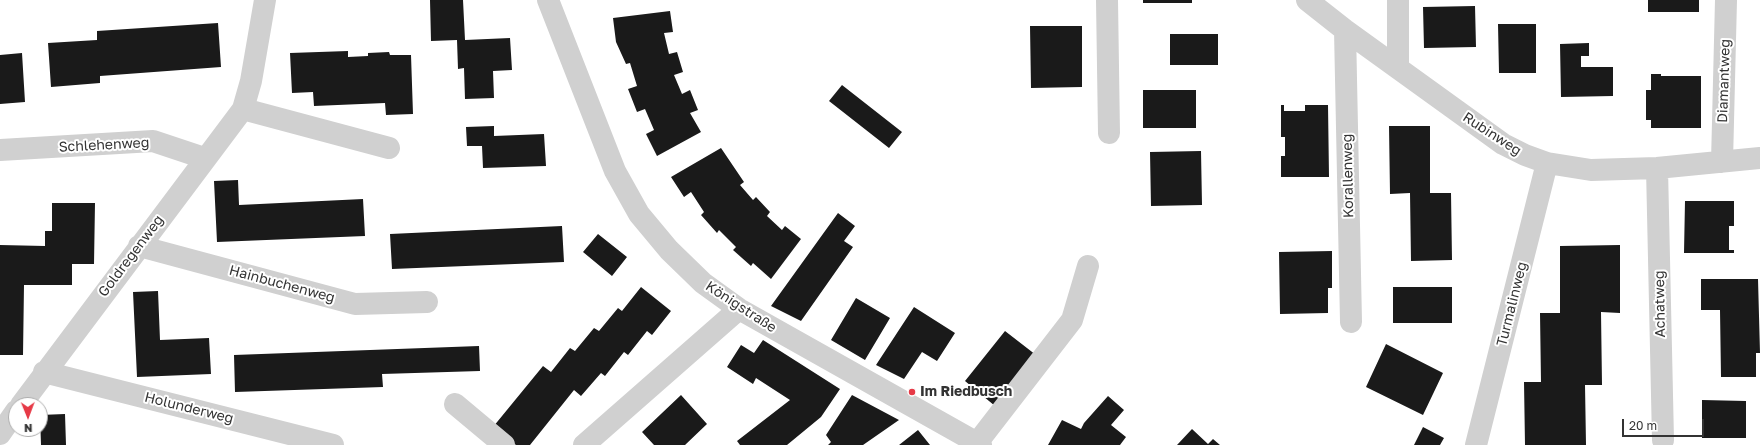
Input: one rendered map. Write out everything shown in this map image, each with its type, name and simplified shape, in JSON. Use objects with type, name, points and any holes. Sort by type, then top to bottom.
[{"type":"street","name":"Goldregenweg","points":[[27,397],[242,109],[251,80],[265,0]]},
{"type":"street","name":"Königstraße","points":[[548,0],[615,171],[639,214],[669,250],[704,283],[739,309],[979,444]]},
{"type":"street","name":"Rubinweg","points":[[1307,0],[1345,30],[1503,144],[1525,155],[1547,163],[1591,170],[1657,168],[1760,158]]},
{"type":"street","points":[[1398,0],[1398,68]]},
{"type":"street","name":"Diamantweg","points":[[1722,162],[1726,0]]},
{"type":"street","points":[[1107,5],[1109,133]]},
{"type":"street","name":"Korallenweg","points":[[1345,30],[1350,322]]},
{"type":"street","points":[[242,109],[388,148]]},
{"type":"street","name":"Schlehenweg","points":[[0,150],[153,141],[204,158]]},
{"type":"street","name":"Turmalinweg","points":[[1476,445],[1547,163]]},
{"type":"street","name":"Achatweg","points":[[1657,168],[1663,440]]},
{"type":"street","name":"Hainbuchenweg","points":[[139,246],[355,304],[427,302]]},
{"type":"street","points":[[979,444],[1072,320],[1088,266]]},
{"type":"street","points":[[584,445],[739,309]]},
{"type":"street","name":"Holunderweg","points":[[44,372],[333,445]]},
{"type":"street","points":[[455,404],[504,445]]},
{"type":"street","points":[[0,434],[8,423]]},
{"type":"building","points":[[430,0],[463,0],[465,40],[510,38],[512,70],[493,71],[494,98],[465,99],[464,68],[458,69],[457,40],[431,41]]},
{"type":"building","points":[[1143,0],[1192,0],[1192,3],[1143,3]]},
{"type":"building","points":[[1648,0],[1699,0],[1699,12],[1648,12]]},
{"type":"building","points":[[1475,6],[1476,47],[1424,48],[1423,7]]},
{"type":"building","points":[[670,11],[673,32],[664,33],[669,54],[677,52],[683,72],[674,75],[682,94],[690,90],[698,110],[690,113],[701,132],[657,156],[646,134],[654,130],[645,109],[637,112],[628,89],[637,86],[630,63],[626,64],[616,42],[613,18]]},
{"type":"building","points":[[218,23],[221,67],[100,76],[100,83],[51,87],[48,43],[97,40],[97,31]]},
{"type":"building","points":[[1498,24],[1536,24],[1536,73],[1499,73]]},
{"type":"building","points":[[1030,26],[1082,26],[1082,87],[1031,88]]},
{"type":"building","points":[[1170,34],[1218,34],[1218,65],[1170,65]]},
{"type":"building","points":[[1589,43],[1589,56],[1581,56],[1581,67],[1613,67],[1613,96],[1561,97],[1560,44]]},
{"type":"building","points":[[348,51],[348,57],[368,56],[368,53],[389,52],[390,55],[411,55],[413,114],[386,115],[385,103],[314,106],[313,92],[292,93],[290,53]]},
{"type":"building","points":[[22,53],[25,102],[0,104],[0,55]]},
{"type":"building","points":[[1651,74],[1661,74],[1661,76],[1701,76],[1701,128],[1651,128],[1651,120],[1646,120],[1646,90],[1651,90]]},
{"type":"building","points":[[842,85],[902,132],[889,148],[829,101]]},
{"type":"building","points":[[1143,90],[1196,90],[1196,128],[1143,128]]},
{"type":"building","points":[[1281,105],[1284,105],[1284,111],[1305,111],[1305,105],[1328,105],[1329,177],[1281,177],[1281,156],[1285,156],[1285,137],[1281,137]]},
{"type":"building","points":[[494,126],[494,136],[544,134],[546,166],[483,168],[482,146],[467,146],[466,127]]},
{"type":"building","points":[[1389,126],[1430,126],[1430,193],[1451,193],[1452,260],[1411,261],[1410,193],[1390,194]]},
{"type":"building","points":[[721,148],[744,182],[740,185],[753,200],[756,197],[770,212],[767,216],[782,230],[785,226],[801,239],[771,279],[753,263],[751,266],[733,250],[736,247],[719,230],[717,233],[701,215],[704,212],[691,192],[684,197],[671,177]]},
{"type":"building","points":[[1201,151],[1202,205],[1151,206],[1150,152]]},
{"type":"building","points":[[238,180],[239,205],[363,199],[365,236],[217,242],[214,181]]},
{"type":"building","points":[[1685,201],[1734,201],[1734,226],[1729,226],[1729,250],[1734,250],[1734,253],[1684,253]]},
{"type":"building","points":[[52,203],[95,203],[94,264],[72,264],[72,285],[24,285],[23,355],[0,355],[0,245],[45,246],[45,231],[52,231]]},
{"type":"building","points":[[838,213],[855,226],[844,241],[853,247],[801,321],[771,306]]},
{"type":"building","points":[[562,226],[564,262],[392,269],[390,234]]},
{"type":"building","points":[[598,234],[627,257],[612,276],[583,252]]},
{"type":"building","points":[[1620,245],[1620,313],[1601,312],[1602,385],[1585,385],[1586,445],[1525,445],[1524,382],[1541,382],[1540,313],[1560,313],[1560,246]]},
{"type":"building","points":[[1332,251],[1332,288],[1328,288],[1328,313],[1280,314],[1279,252]]},
{"type":"building","points":[[1701,279],[1758,279],[1760,353],[1756,353],[1756,377],[1721,377],[1720,310],[1701,310]]},
{"type":"building","points":[[641,287],[671,311],[652,335],[647,331],[628,355],[624,352],[605,376],[601,373],[581,396],[574,390],[530,445],[516,445],[493,427],[543,366],[551,372],[570,348],[575,351],[594,328],[599,331],[618,308],[622,311]]},
{"type":"building","points":[[1393,287],[1452,287],[1452,323],[1393,323]]},
{"type":"building","points":[[158,291],[160,340],[209,338],[211,374],[137,377],[133,292]]},
{"type":"building","points":[[856,298],[890,318],[865,360],[831,340]]},
{"type":"building","points":[[914,307],[955,333],[937,361],[922,352],[904,379],[876,365]]},
{"type":"building","points":[[1005,331],[1036,355],[995,406],[965,381]]},
{"type":"building","points":[[763,340],[840,389],[821,417],[787,445],[740,445],[737,441],[790,400],[756,378],[753,384],[727,367],[741,345],[754,353]]},
{"type":"building","points":[[1386,344],[1443,373],[1423,415],[1366,387]]},
{"type":"building","points":[[479,346],[480,371],[382,374],[383,387],[235,392],[234,355]]},
{"type":"building","points":[[681,395],[707,424],[685,445],[654,445],[642,432]]},
{"type":"building","points":[[852,395],[899,420],[863,445],[828,445],[831,442],[826,435]]},
{"type":"building","points":[[1108,396],[1124,410],[1111,425],[1126,437],[1120,445],[1048,445],[1062,420],[1081,429],[1084,423]]},
{"type":"building","points":[[1702,400],[1746,401],[1746,438],[1702,438]]},
{"type":"building","points":[[65,414],[66,445],[41,445],[41,437],[48,437],[48,415]]},
{"type":"building","points":[[1423,427],[1444,438],[1440,445],[1414,445]]},
{"type":"building","points":[[1192,429],[1208,444],[1213,439],[1220,445],[1177,445]]},
{"type":"building","points":[[918,430],[930,445],[899,445]]},
{"type":"place","name":"Im Riedbusch","points":[[912,392]]}]
